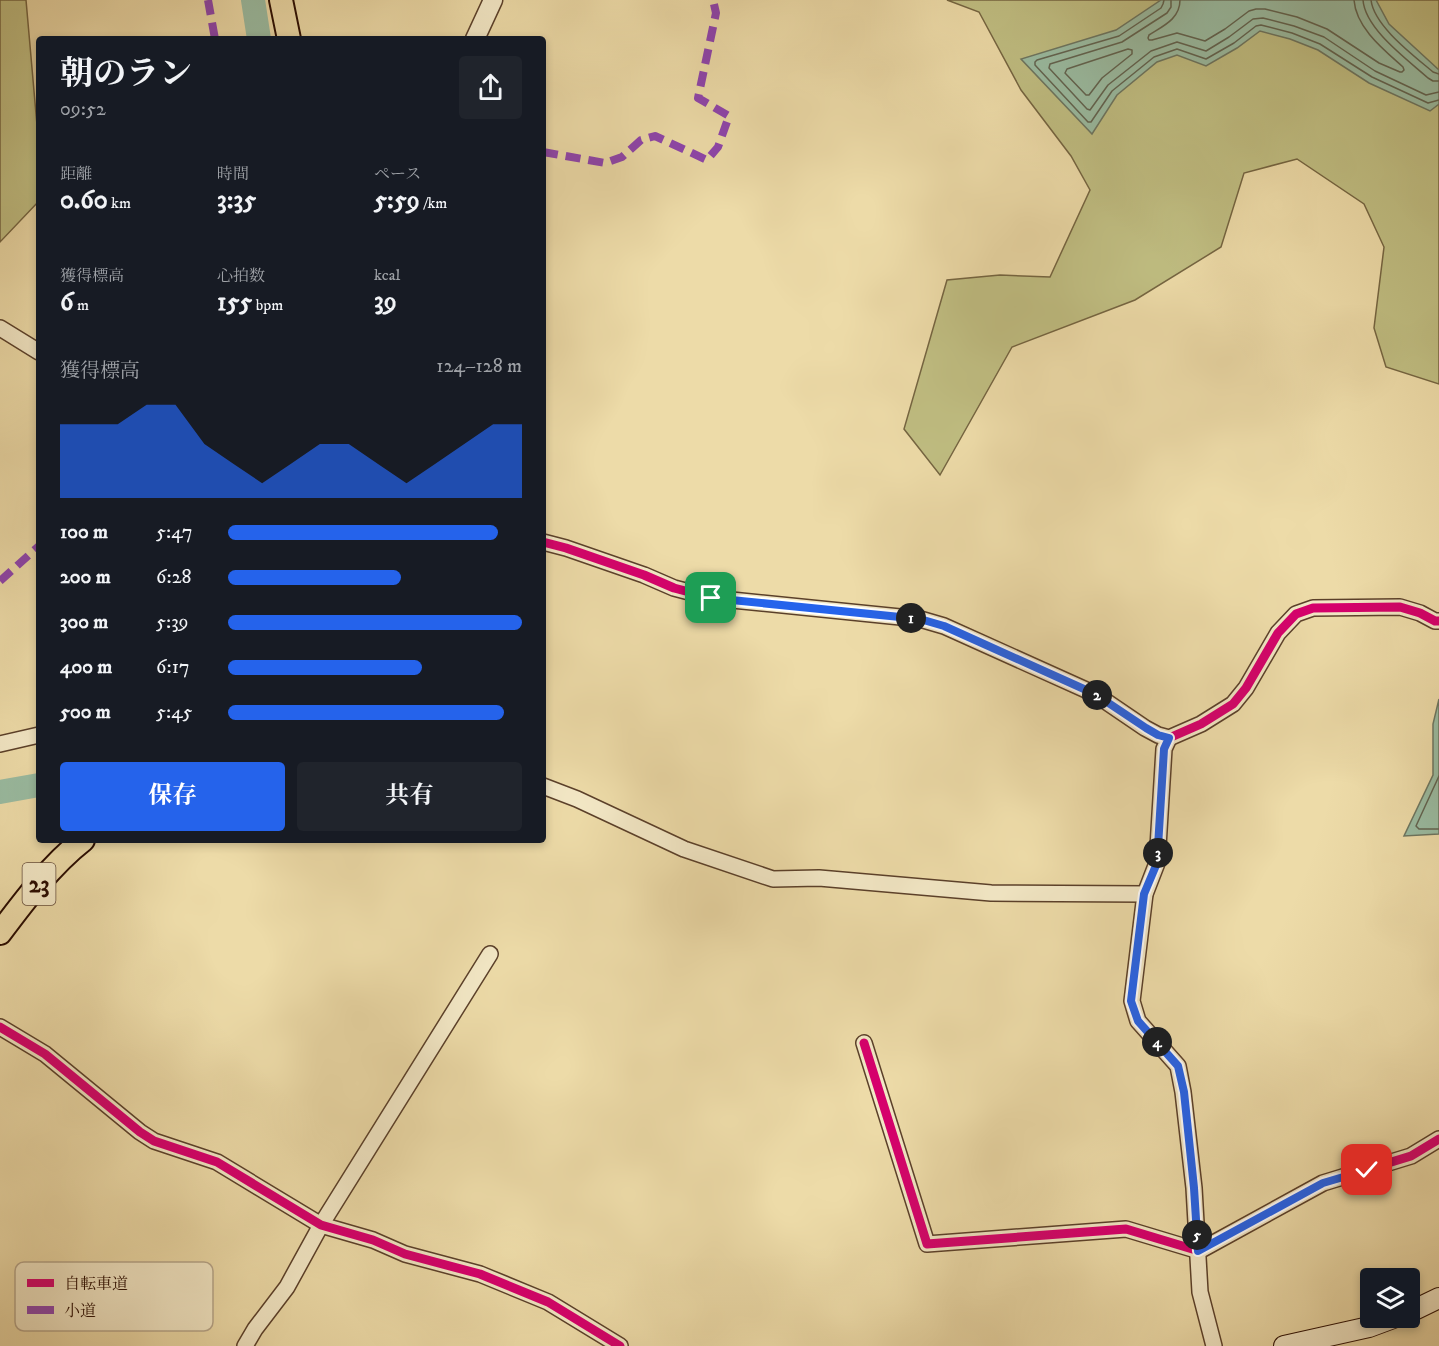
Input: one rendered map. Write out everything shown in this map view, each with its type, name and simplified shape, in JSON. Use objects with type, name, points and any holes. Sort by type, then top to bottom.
[{"type":"main road","points":[[281,0],[288,36]]},
{"type":"main road","name":"23","points":[[0,933],[28,896],[79,843]]},
{"type":"main road","points":[[1420,1307],[1439,1298]]},
{"type":"main road","points":[[1284,1346],[1365,1328]]},
{"type":"street","points":[[476,36],[493,0]]},
{"type":"street","points":[[0,328],[36,350]]},
{"type":"street","points":[[546,543],[644,575],[674,588],[711,598],[920,619],[944,626],[1095,694],[1146,728],[1169,738],[1201,724],[1233,704],[1246,688],[1278,633],[1296,614],[1313,608],[1400,607],[1439,621]]},
{"type":"street","points":[[0,744],[36,736]]},
{"type":"street","points":[[1169,738],[1164,749],[1157,863],[1144,894],[1131,1001],[1138,1021],[1178,1066],[1184,1092],[1194,1188],[1200,1292],[1214,1346]]},
{"type":"street","points":[[546,787],[577,799],[684,849],[774,879],[819,878],[991,892],[1144,894]]},
{"type":"street","points":[[245,1346],[287,1287],[321,1225],[490,954]]},
{"type":"street","points":[[0,1027],[45,1054],[154,1141],[217,1162],[321,1225],[373,1240],[405,1254],[480,1274],[548,1302],[620,1346]]},
{"type":"street","points":[[864,1043],[927,1244],[1126,1229],[1198,1251],[1323,1183],[1411,1156],[1439,1139]]},
{"type":"shaded area","points":[[0,0],[26,0],[36,114],[36,204],[0,242]]},
{"type":"shaded area","points":[[947,0],[1439,0],[1439,384],[1386,367],[1374,328],[1384,247],[1364,204],[1297,159],[1244,173],[1221,247],[1135,300],[1012,347],[940,475],[904,429],[947,280],[1000,275],[1050,277],[1090,190],[1071,156],[1021,90],[979,12]]},
{"type":"water","points":[[1161,0],[1376,0],[1389,24],[1439,70],[1439,104],[1430,111],[1369,83],[1318,50],[1260,31],[1206,66],[1177,55],[1157,62],[1117,95],[1092,134],[1021,59],[1116,30]]},
{"type":"water","points":[[1439,699],[1439,834],[1404,836],[1433,775],[1433,724]]},
{"type":"waterway","points":[[253,0],[259,36]]},
{"type":"waterway","points":[[0,792],[36,786]]},
{"type":"marked path","points":[[208,0],[214,36]]},
{"type":"marked path","points":[[546,153],[605,163],[622,157],[641,140],[655,136],[707,160],[718,147],[729,116],[698,98],[716,13],[713,0]]},
{"type":"marked path","points":[[0,581],[36,549]]},
{"type":"cycle path","points":[[546,543],[644,575],[674,588],[712,598],[920,619],[944,626],[1095,694],[1145,728],[1169,738],[1201,724],[1233,704],[1246,688],[1278,633],[1296,614],[1313,608],[1400,607],[1439,621]]},
{"type":"cycle path","points":[[0,1027],[45,1054],[154,1141],[217,1162],[321,1225],[373,1240],[405,1254],[480,1274],[548,1302],[620,1346]]},
{"type":"cycle path","points":[[864,1043],[927,1244],[1126,1229],[1199,1251],[1323,1183],[1411,1156],[1439,1139]]},
{"type":"route","points":[[711,598],[920,619],[944,626],[1095,694],[1146,728],[1169,738],[1164,749],[1157,863],[1144,894],[1131,1001],[1138,1021],[1178,1066],[1184,1092],[1198,1251],[1323,1183],[1367,1170]]}]
